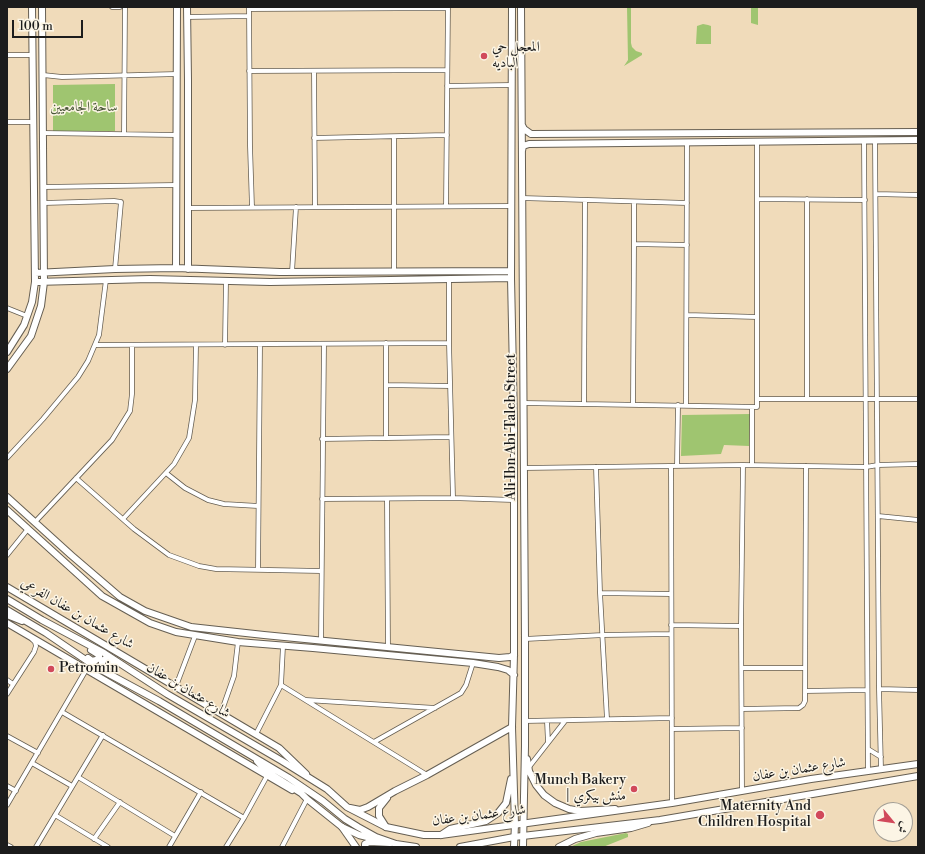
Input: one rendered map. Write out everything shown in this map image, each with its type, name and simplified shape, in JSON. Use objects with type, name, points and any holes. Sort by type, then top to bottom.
[{"type":"street","points":[[7,352],[24,325],[32,302],[35,282],[32,122],[32,7]]},
{"type":"street","points":[[7,369],[31,336],[41,306],[45,273],[42,7]]},
{"type":"street","points":[[112,7],[120,7]]},
{"type":"street","points":[[124,134],[125,7]]},
{"type":"street","points":[[176,268],[177,7]]},
{"type":"street","points":[[187,7],[188,269]]},
{"type":"street","name":"Ali Ibn Abi Taleb Street","points":[[512,7],[511,278],[514,421],[513,759]]},
{"type":"street","name":"Ali Ibn Abi Taleb Street","points":[[520,7],[525,639],[523,847]]},
{"type":"street","points":[[252,207],[249,8],[448,8],[446,206]]},
{"type":"street","points":[[187,17],[249,16]]},
{"type":"street","points":[[7,55],[32,55]]},
{"type":"street","points":[[249,71],[447,70]]},
{"type":"street","points":[[314,71],[315,207]]},
{"type":"street","points":[[43,75],[62,77],[177,74]]},
{"type":"street","points":[[447,86],[512,85]]},
{"type":"street","points":[[7,122],[32,122]]},
{"type":"street","points":[[522,124],[524,129],[531,134],[918,132]]},
{"type":"street","points":[[44,134],[176,134]]},
{"type":"street","points":[[314,138],[447,136]]},
{"type":"street","points":[[394,137],[394,272]]},
{"type":"street","points":[[522,153],[523,146],[529,144],[918,140]]},
{"type":"street","points":[[864,141],[868,771]]},
{"type":"street","points":[[875,141],[879,689],[881,769]]},
{"type":"street","points":[[686,405],[687,142]]},
{"type":"street","points":[[524,403],[757,407],[757,142]]},
{"type":"street","points":[[44,187],[176,185]]},
{"type":"street","points":[[876,194],[918,194]]},
{"type":"street","points":[[522,198],[687,203]]},
{"type":"street","points":[[757,199],[865,200]]},
{"type":"street","points":[[807,199],[807,399]]},
{"type":"street","points":[[584,404],[585,200]]},
{"type":"street","points":[[44,202],[121,202],[115,269]]},
{"type":"street","points":[[633,405],[634,202]]},
{"type":"street","points":[[188,208],[512,206]]},
{"type":"street","points":[[292,272],[296,207]]},
{"type":"street","points":[[634,244],[687,245]]},
{"type":"street","points":[[35,273],[176,268],[292,272],[511,271]]},
{"type":"street","points":[[35,282],[106,280],[270,282],[511,278]]},
{"type":"street","points":[[449,279],[453,498]]},
{"type":"street","points":[[7,458],[44,419],[78,377],[88,361],[99,335],[106,280]]},
{"type":"street","points":[[225,345],[226,281]]},
{"type":"street","points":[[7,308],[27,316]]},
{"type":"street","points":[[687,316],[757,317]]},
{"type":"street","points":[[386,343],[386,438]]},
{"type":"street","points":[[95,345],[132,346],[449,343]]},
{"type":"street","points":[[258,570],[260,344]]},
{"type":"street","points":[[321,641],[324,344]]},
{"type":"street","points":[[123,519],[174,464],[189,438],[194,400],[196,345]]},
{"type":"street","points":[[35,522],[112,440],[130,411],[132,394],[132,346]]},
{"type":"street","points":[[386,385],[450,386]]},
{"type":"street","points":[[757,399],[918,399]]},
{"type":"street","points":[[677,466],[678,405]]},
{"type":"street","points":[[752,407],[752,465]]},
{"type":"street","points":[[322,439],[451,437]]},
{"type":"street","points":[[524,468],[743,465],[866,467],[878,464],[918,464]]},
{"type":"street","points":[[742,791],[741,626],[743,465]]},
{"type":"street","points":[[596,466],[600,593],[607,719]]},
{"type":"street","points":[[525,746],[529,771],[536,785],[544,796],[555,804],[580,811],[631,808],[672,803],[671,466]]},
{"type":"street","points":[[742,709],[799,708],[805,701],[806,466]]},
{"type":"street","points":[[166,473],[185,488],[208,500],[224,504],[258,506]]},
{"type":"street","points":[[76,478],[123,519],[169,555],[199,566],[216,569],[321,571]]},
{"type":"street","points":[[7,497],[120,597],[145,611],[192,627],[499,658],[514,655]]},
{"type":"street","points":[[322,499],[453,498],[513,500]]},
{"type":"street","points":[[387,499],[388,647]]},
{"type":"street","points":[[7,510],[102,596],[150,623],[176,632],[238,642],[473,663],[498,667],[508,670],[514,675]]},
{"type":"street","points":[[878,516],[918,520]]},
{"type":"street","points":[[7,555],[28,529]]},
{"type":"street","name":"شارع عثمان بن عفان الفرعي","points":[[7,587],[279,748],[313,781]]},
{"type":"street","points":[[7,591],[47,611]]},
{"type":"street","points":[[600,593],[671,594]]},
{"type":"street","name":"شارع عثمان بن عفان","points":[[7,599],[42,620],[104,653],[167,694],[282,761],[327,790],[347,807],[386,827],[424,835],[441,835],[672,803],[918,764]]},
{"type":"street","name":"شارع عثمان بن عفان","points":[[7,610],[46,633],[96,667],[159,701],[306,788],[352,824],[376,837],[396,844],[416,847]]},
{"type":"street","points":[[7,614],[58,639],[92,661],[99,658],[99,655],[95,652],[59,632],[42,620]]},
{"type":"street","points":[[7,623],[307,799]]},
{"type":"street","points":[[672,625],[741,626]]},
{"type":"street","points":[[7,694],[34,652],[36,646],[35,642],[25,634]]},
{"type":"street","points":[[525,639],[602,635],[672,634]]},
{"type":"street","points":[[176,686],[195,636]]},
{"type":"street","points":[[221,713],[234,676],[238,642]]},
{"type":"street","points":[[256,734],[281,685],[284,646]]},
{"type":"street","points":[[498,667],[501,663],[499,658]]},
{"type":"street","points":[[159,701],[136,685],[104,668],[102,661],[105,659],[110,660],[147,684],[167,694]]},
{"type":"street","points":[[374,742],[461,693],[466,685],[473,663]]},
{"type":"street","points":[[742,668],[805,668]]},
{"type":"street","points":[[7,805],[86,670]]},
{"type":"street","points":[[7,680],[13,684]]},
{"type":"street","points":[[281,685],[427,774]]},
{"type":"street","points":[[879,689],[918,690]]},
{"type":"street","points":[[805,691],[867,690]]},
{"type":"street","points":[[305,700],[435,708]]},
{"type":"street","points":[[62,712],[244,818]]},
{"type":"street","points":[[525,721],[672,718]]},
{"type":"street","points":[[529,767],[565,720]]},
{"type":"street","points":[[548,721],[548,742]]},
{"type":"street","points":[[347,807],[360,810],[368,807],[512,727]]},
{"type":"street","points":[[672,729],[742,728]]},
{"type":"street","points":[[36,847],[102,735]]},
{"type":"street","points":[[7,736],[38,753]]},
{"type":"street","points":[[868,749],[881,757]]},
{"type":"street","points":[[251,755],[266,771],[301,793],[342,827],[359,835],[396,844]]},
{"type":"street","points":[[513,759],[515,824],[514,847]]},
{"type":"street","points":[[441,835],[450,829],[486,821],[498,814],[506,803],[513,759]]},
{"type":"street","points":[[32,763],[72,786]]},
{"type":"street","points":[[226,847],[267,776]]},
{"type":"street","name":"شارع عثمان بن عفان","points":[[460,847],[514,837],[660,820],[918,776]]},
{"type":"street","points":[[78,777],[175,836]]},
{"type":"street","points":[[7,786],[16,791]]},
{"type":"street","points":[[386,827],[379,816],[379,808],[395,791]]},
{"type":"street","points":[[169,847],[201,792]]},
{"type":"street","points":[[282,847],[307,799]]},
{"type":"street","points":[[94,839],[120,802]]},
{"type":"street","points":[[55,815],[108,847]]},
{"type":"street","points":[[560,847],[575,839],[596,832],[631,828],[660,820]]},
{"type":"street","points":[[342,827],[356,847]]},
{"type":"street","points":[[365,847],[365,844],[369,842],[396,844]]},
{"type":"street","points":[[7,845],[11,847]]},
{"type":"green space","points":[[627,7],[631,7],[632,47],[636,51],[642,53],[642,55],[624,66],[628,60]]},
{"type":"green space","points":[[751,7],[758,7],[758,25],[751,23]]},
{"type":"green space","points":[[703,24],[711,26],[711,44],[696,44],[697,26]]},
{"type":"green space","name":"ساحة الجامعيين","points":[[115,84],[115,131],[53,131],[53,85]]},
{"type":"green space","points":[[750,414],[749,446],[724,445],[721,454],[681,456],[682,415]]},
{"type":"green space","points":[[626,833],[628,834],[628,837],[603,847],[570,847],[581,842]]},
{"type":"place","name":"المعجل حي الباديه","points":[[484,56]]},
{"type":"place","name":"Petromin","points":[[51,669]]},
{"type":"place","name":"Munch Bakery | منش بيكري","points":[[634,789]]},
{"type":"place","name":"Maternity And Children Hospital","points":[[820,815]]}]
